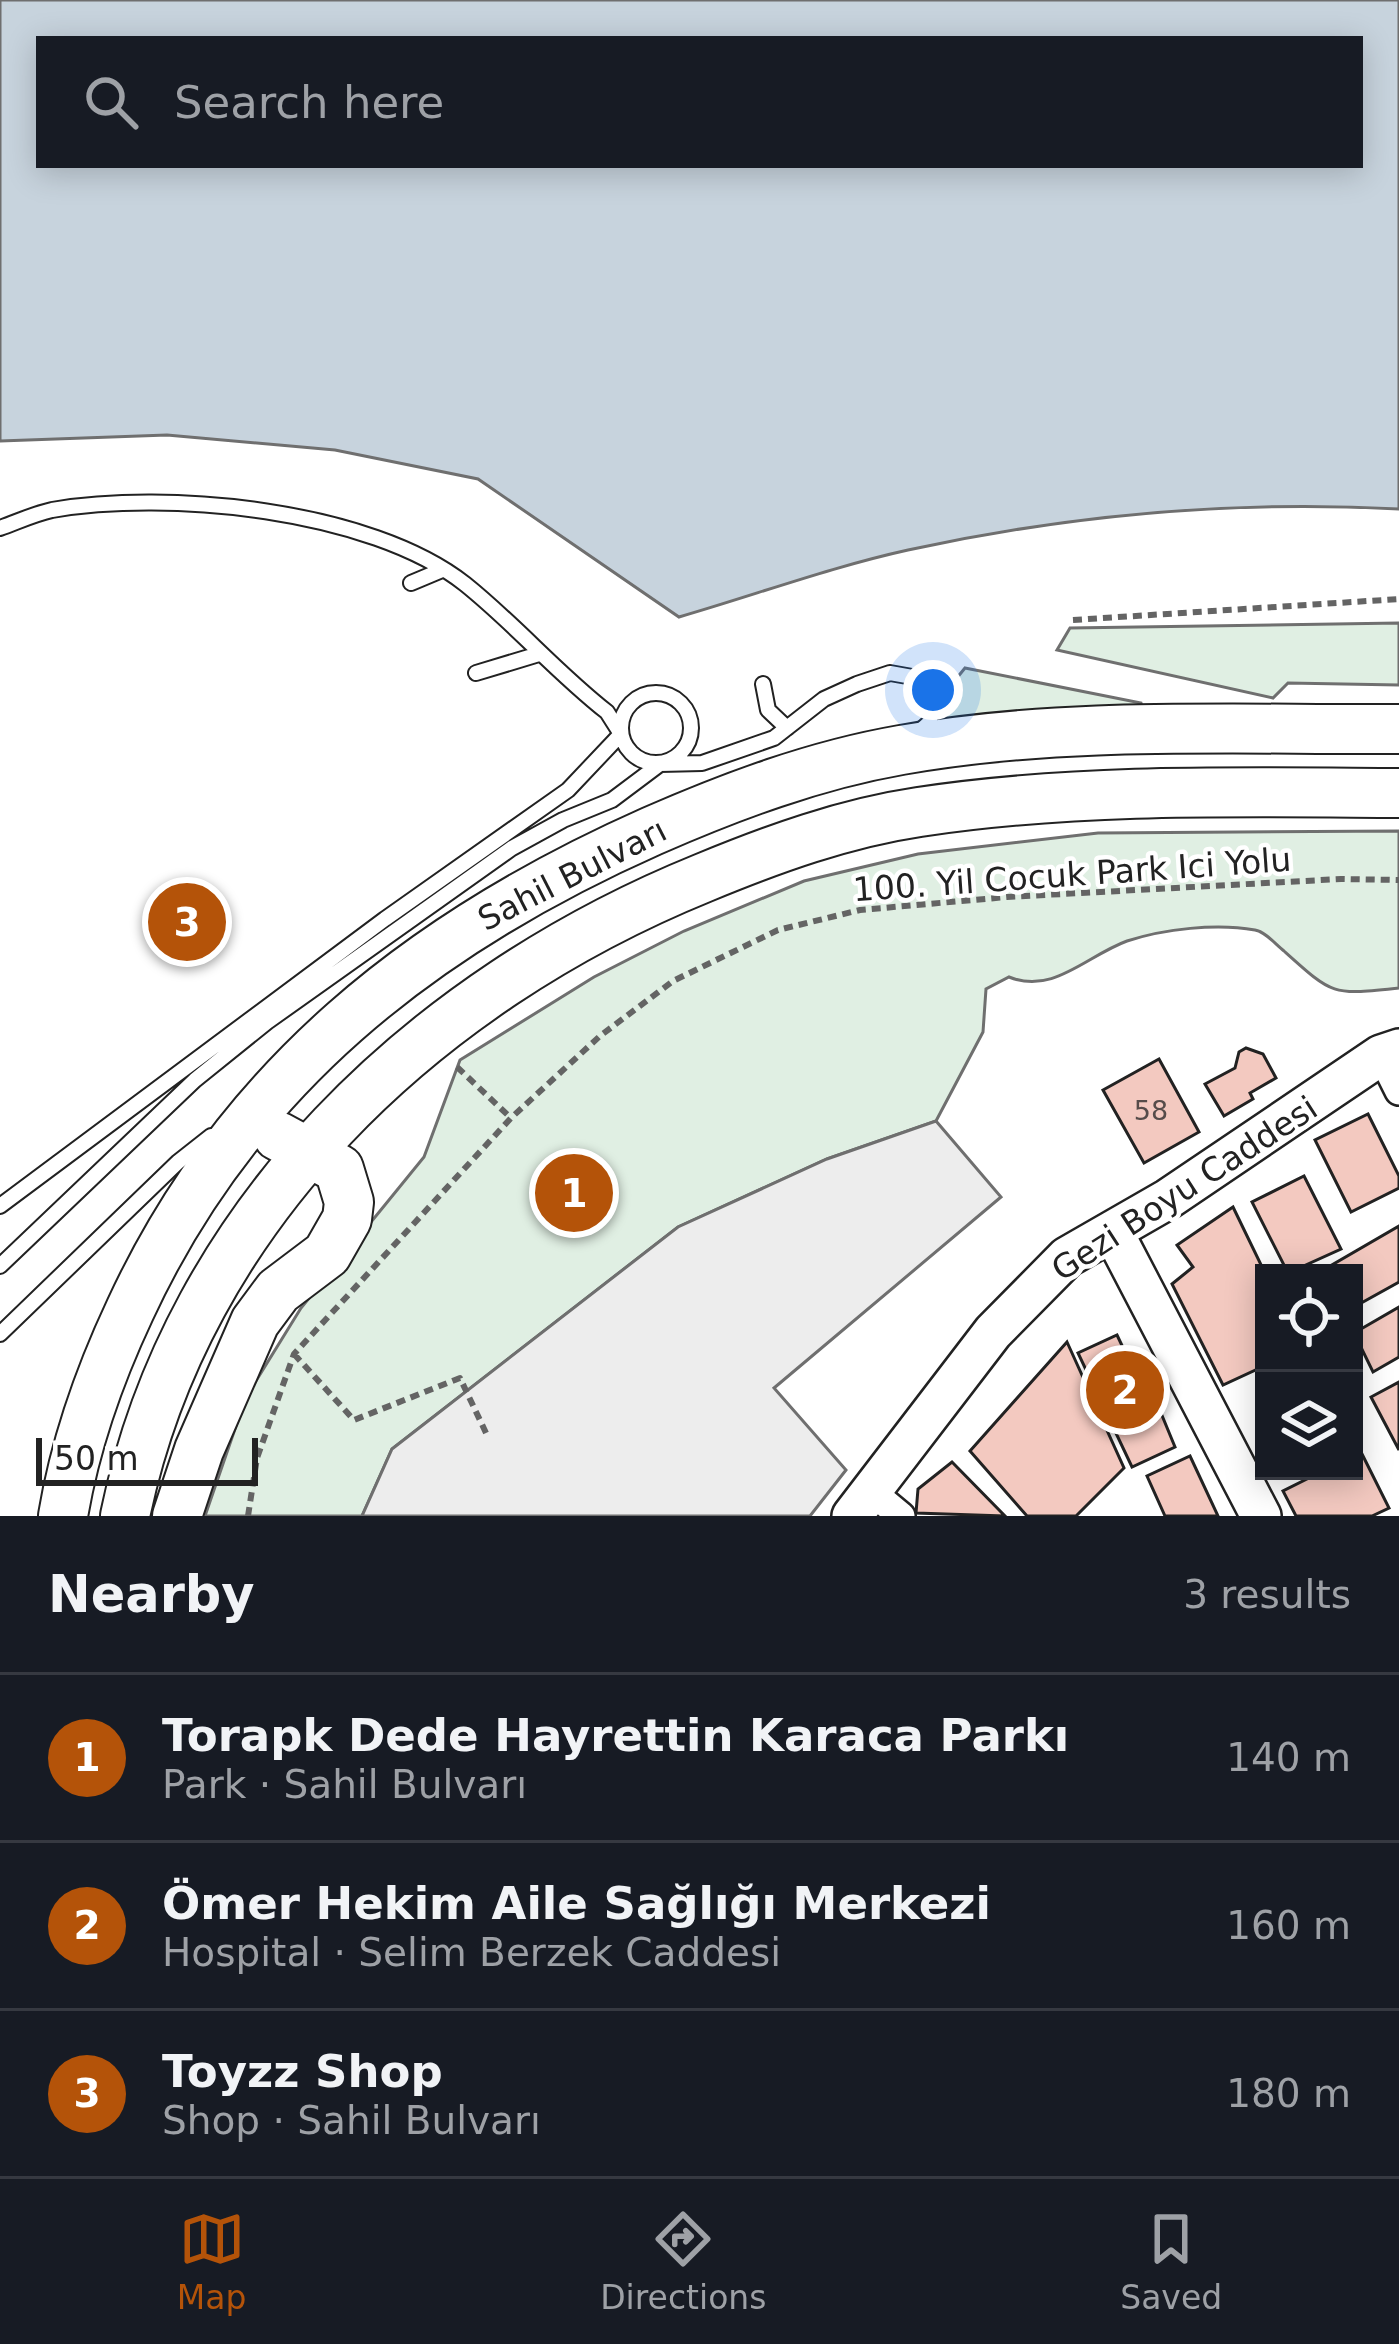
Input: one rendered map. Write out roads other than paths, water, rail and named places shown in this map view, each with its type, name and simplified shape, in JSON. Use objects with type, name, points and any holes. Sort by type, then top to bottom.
[{"type":"highway","name":"Sahil Bulvarı","points":[[63,1516],[79,1441],[115,1342],[152,1262],[239,1128],[382,988],[465,929],[601,854],[766,785],[901,750],[1076,731],[1399,729]]},
{"type":"highway","name":"Sahil Bulvarı","points":[[125,1516],[148,1432],[193,1320],[251,1224],[307,1151],[425,1038],[466,1006],[585,932],[678,888],[828,832],[916,812],[1124,794],[1399,793]]},
{"type":"highway","points":[[177,1516],[199,1450],[261,1310],[288,1282],[327,1254],[347,1220],[350,1202],[338,1169],[259,1129],[239,1128]]},
{"type":"street","points":[[1390,1052],[1399,1091]]},
{"type":"street","name":"Gezi Boyu Caddesi","points":[[874,1508],[1019,1303],[1066,1257],[1113,1232],[1390,1052]]},
{"type":"street","points":[[1113,1232],[1261,1516]]},
{"type":"lane","points":[[0,528],[46,511],[117,502],[209,502],[321,525],[392,544],[464,584],[607,712],[634,756],[660,764],[702,763],[773,738],[824,699],[890,673],[918,679],[932,697],[930,722],[901,750]]},
{"type":"lane","points":[[411,583],[442,570]]},
{"type":"lane","points":[[476,673],[539,654]]},
{"type":"lane","points":[[764,684],[768,710],[788,728]]},
{"type":"lane","points":[[0,1205],[568,790],[621,734],[622,717],[637,698],[658,693],[677,700],[690,720],[691,736],[678,756],[613,800],[512,848],[267,1022],[195,1080],[0,1266]]},
{"type":"lane","points":[[0,1334],[178,1162],[210,1137],[239,1128]]},
{"type":"place","name":"Toyzz Shop","points":[[187,922]]},
{"type":"place","name":"Torapk Dede Hayrettin Karaca Parkı","points":[[574,1193]]},
{"type":"place","name":"Ömer Hekim Aile Sağlığı Merkezi","points":[[1125,1390]]}]
